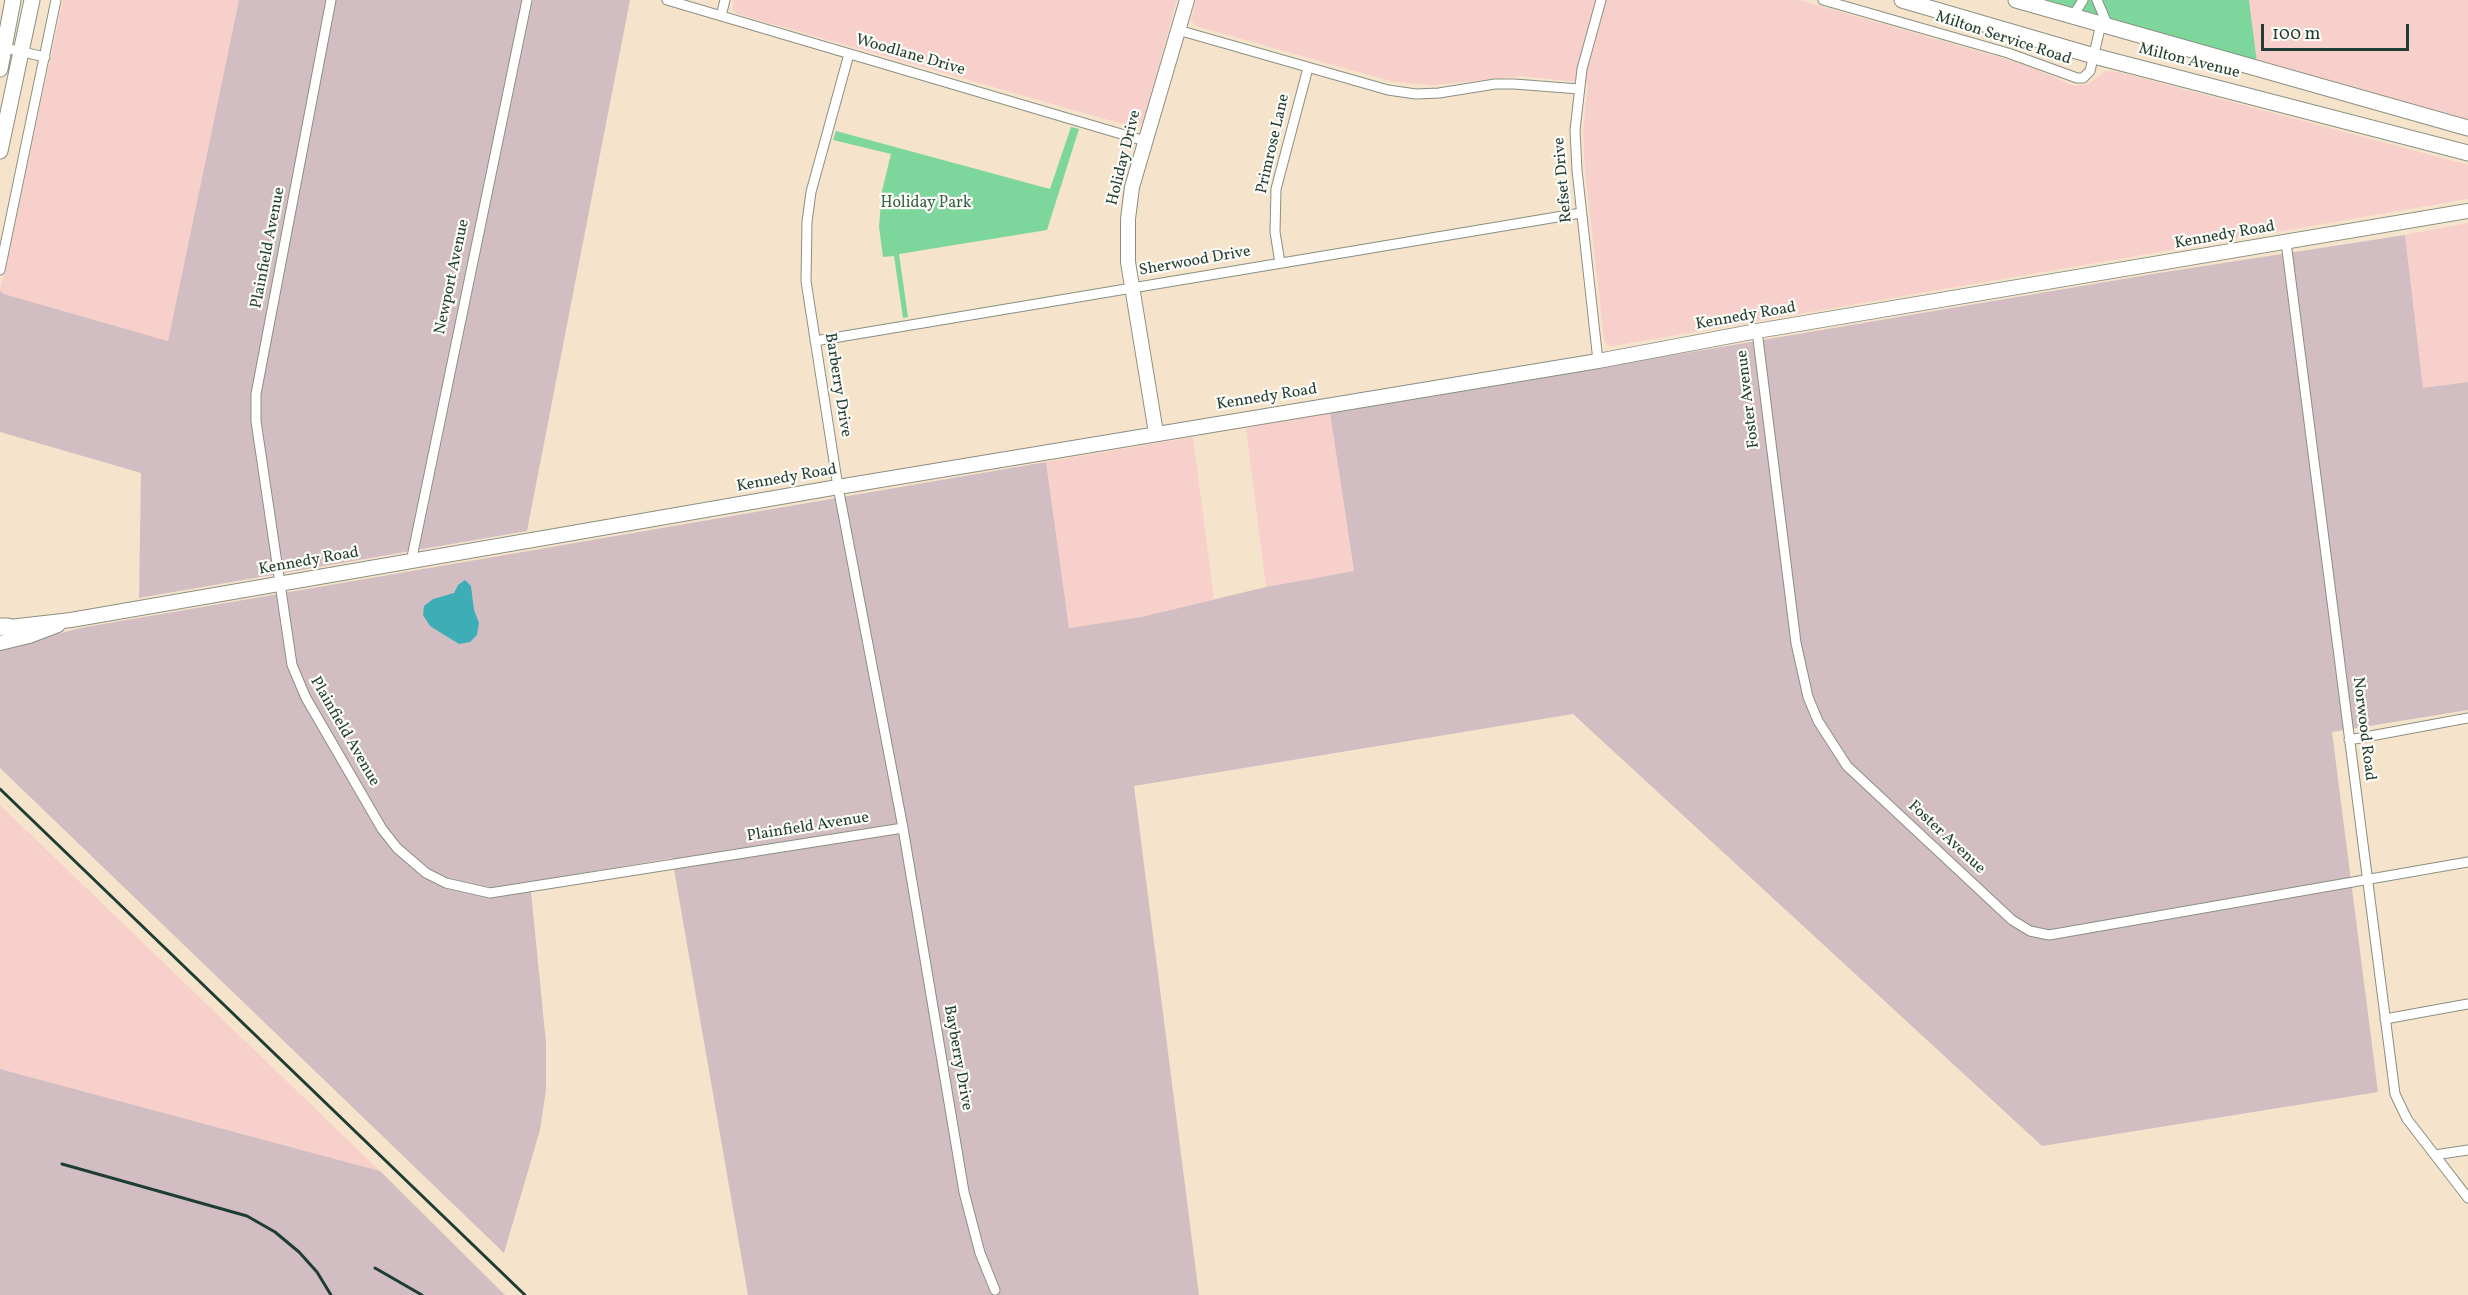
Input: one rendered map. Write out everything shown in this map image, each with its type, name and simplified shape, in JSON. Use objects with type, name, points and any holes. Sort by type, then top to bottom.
[{"type":"main road","points":[[0,69],[2,48],[13,0]]},
{"type":"main road","points":[[0,152],[32,0]]},
{"type":"main road","name":"Milton Avenue","points":[[1902,0],[2094,56],[2468,153]]},
{"type":"main road","name":"Milton Avenue","points":[[2016,0],[2468,128]]},
{"type":"street","points":[[0,270],[56,0]]},
{"type":"street","name":"Plainfield Avenue","points":[[332,0],[256,394],[256,421],[292,665],[306,698],[382,829],[397,848],[426,873],[446,883],[490,893],[903,828]]},
{"type":"street","name":"Newport Avenue","points":[[411,561],[527,0]]},
{"type":"street","name":"Woodlane Drive","points":[[667,0],[1145,141]]},
{"type":"street","points":[[721,16],[724,0]]},
{"type":"street","name":"Holiday Drive","points":[[1156,434],[1126,241],[1129,202],[1186,0]]},
{"type":"street","name":"Refset Drive","points":[[1598,361],[1575,148],[1578,89],[1601,0]]},
{"type":"street","name":"Milton Service Road","points":[[1823,0],[2019,57],[2068,77],[2080,78],[2087,75],[2105,25]]},
{"type":"street","points":[[2073,16],[2083,0]]},
{"type":"street","points":[[2097,0],[2105,25]]},
{"type":"street","points":[[1178,30],[1388,90],[1416,94],[1514,84],[1578,89]]},
{"type":"street","points":[[2,48],[45,57]]},
{"type":"street","name":"Barberry Drive","points":[[849,54],[811,192],[807,222],[806,281],[838,487],[903,828]]},
{"type":"street","name":"Primrose Lane","points":[[1280,263],[1275,232],[1276,189],[1308,68]]},
{"type":"street","name":"Kennedy Road","points":[[3,626],[71,620],[838,487],[1598,361],[1757,331],[2468,211]]},
{"type":"street","name":"Sherwood Drive","points":[[815,341],[1581,213]]},
{"type":"street","name":"Norwood Road","points":[[2286,242],[2396,1094],[2407,1119],[2468,1198]]},
{"type":"street","name":"Foster Avenue","points":[[1757,331],[1796,643],[1808,697],[1818,722],[1847,766],[2012,920],[2030,932],[2049,935],[2468,862]]},
{"type":"street","name":"Kennedy Road","points":[[0,643],[29,636],[71,620]]},
{"type":"street","points":[[2349,740],[2468,718]]},
{"type":"street","name":"Bayberry Drive","points":[[903,828],[964,1192],[980,1253],[995,1290]]},
{"type":"street","points":[[2385,1019],[2468,1004]]},
{"type":"street","points":[[2435,1155],[2468,1150]]},
{"type":"shaded area","points":[[63,0],[239,0],[168,341],[0,291]]},
{"type":"shaded area","points":[[239,0],[630,0],[527,531],[139,598],[141,473],[0,432],[0,291],[168,341]]},
{"type":"shaded area","points":[[734,0],[1177,0],[1143,123],[1137,128],[737,14],[732,8]]},
{"type":"shaded area","points":[[1196,0],[1799,0],[2026,65],[2074,86],[2088,84],[2106,71],[2119,72],[2468,165],[2468,199],[1612,346],[1607,345],[1604,339],[1585,170],[1583,132],[1588,83],[1520,76],[1433,85],[1394,82],[1196,26],[1191,20]]},
{"type":"shaded area","points":[[2249,0],[2468,0],[2468,122],[2257,63]]},
{"type":"shaded area","points":[[2468,223],[2468,382],[2423,389],[2405,235]]},
{"type":"shaded area","points":[[2405,235],[2423,388],[2468,382],[2468,710],[2332,732],[2378,1092],[2042,1146],[1573,714],[1134,786],[1199,1295],[748,1295],[672,858],[530,882],[546,1043],[546,1090],[540,1130],[504,1253],[0,768],[0,649],[80,628],[1046,462],[1069,628],[1141,617],[1266,587],[1354,571],[1330,413],[2165,272]]},
{"type":"shaded area","points":[[1330,413],[1354,571],[1266,587],[1246,428]]},
{"type":"shaded area","points":[[1193,437],[1214,599],[1141,617],[1069,628],[1046,462]]},
{"type":"shaded area","points":[[0,805],[380,1171],[0,1069]]},
{"type":"shaded area","points":[[0,1069],[380,1171],[505,1295],[0,1295]]},
{"type":"green space","points":[[2036,0],[2249,0],[2257,63]]},
{"type":"green space","name":"Holiday Park","points":[[1071,127],[1079,129],[1047,230],[899,254],[908,317],[903,318],[894,256],[883,257],[879,227],[882,191],[891,154],[833,140],[836,131],[1050,189]]},
{"type":"water","points":[[465,580],[471,586],[474,610],[479,623],[477,635],[470,642],[459,644],[430,626],[423,615],[424,606],[433,599],[454,593],[458,585]]},
{"type":"railway","points":[[0,789],[525,1295]]},
{"type":"railway","points":[[62,1164],[247,1216],[275,1232],[299,1252],[317,1272],[331,1295]]},
{"type":"railway","points":[[375,1268],[422,1295]]}]
